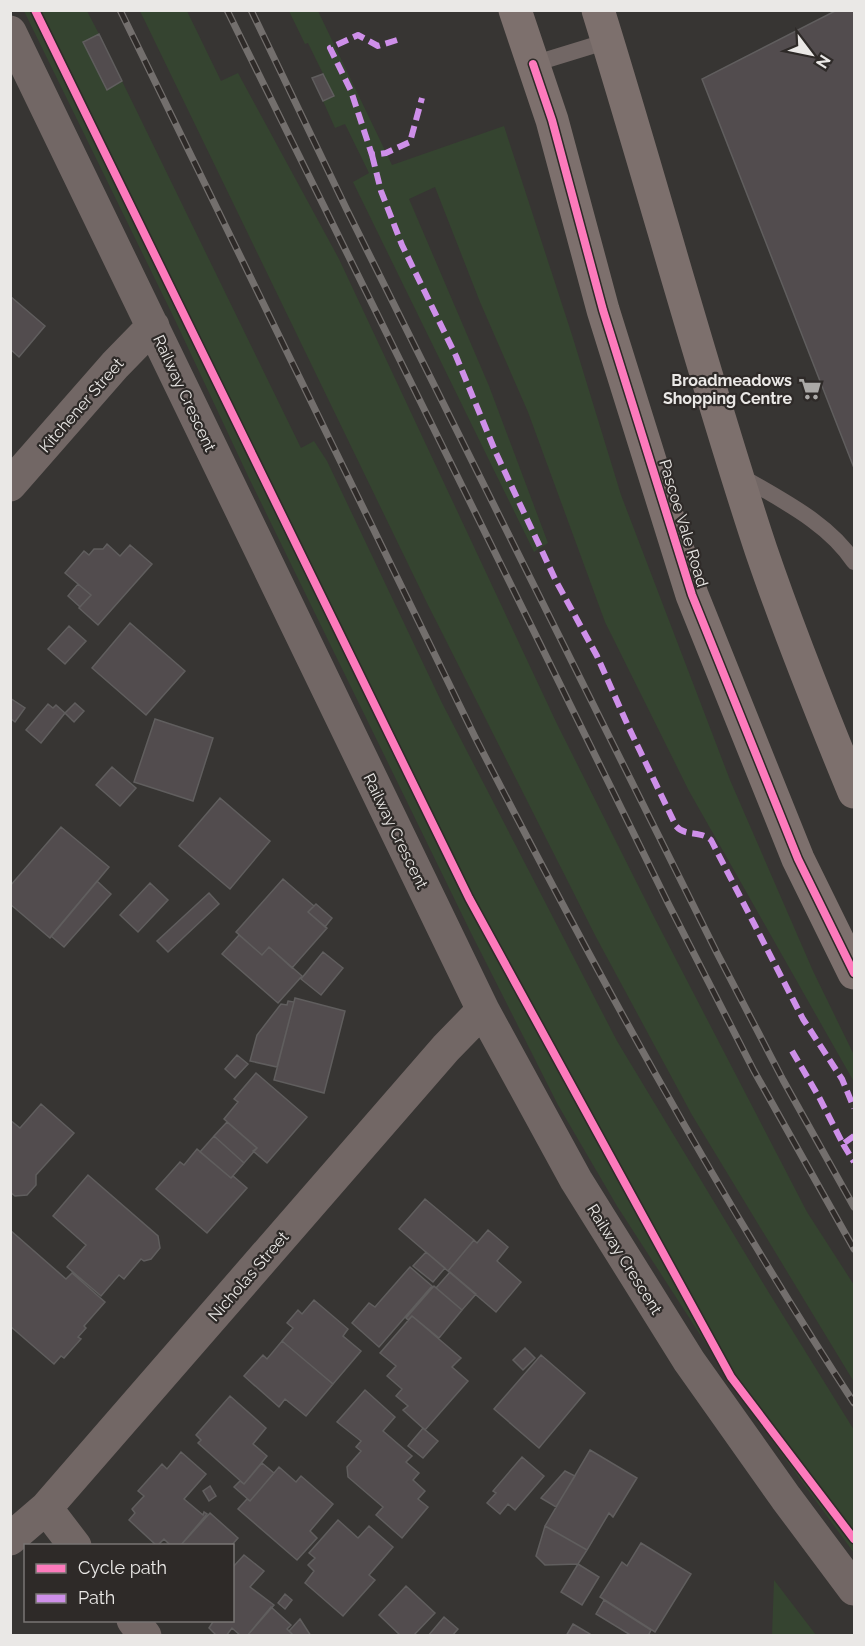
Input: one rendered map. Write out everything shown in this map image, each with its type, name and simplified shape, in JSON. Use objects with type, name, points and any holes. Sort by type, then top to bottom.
[{"type":"main road","name":"Pascoe Vale Road","points":[[515,10],[552,120],[603,310],[692,595],[798,859],[855,973]]},
{"type":"main road","points":[[603,26],[761,550],[811,689],[855,792]]},
{"type":"street","name":"Railway Crescent","points":[[10,32],[483,1010],[576,1180],[688,1361],[786,1498],[855,1589]]},
{"type":"street","name":"Kitchener Street","points":[[10,485],[115,365],[153,326]]},
{"type":"street","name":"Nicholas Street","points":[[10,1539],[46,1508],[446,1048],[483,1010]]},
{"type":"street","points":[[46,1508],[74,1544]]},
{"type":"street","points":[[135,1622],[145,1635]]},
{"type":"lane","points":[[533,64],[603,26]]},
{"type":"lane","points":[[738,475],[823,528],[855,562]]},
{"type":"green space","points":[[24,11],[87,11],[99,34],[83,42],[106,89],[122,81],[301,448],[314,441],[327,461],[442,703],[617,1041],[854,1430],[854,1553],[743,1401],[617,1206],[558,1105],[471,933]]},
{"type":"green space","points":[[140,11],[187,11],[221,81],[238,73],[339,259],[557,724],[807,1212],[854,1285],[854,1382],[692,1115],[596,937],[427,603]]},
{"type":"green space","points":[[289,11],[318,11],[392,165],[504,126],[621,495],[730,780],[813,971],[854,1055],[854,1082],[689,791],[605,622],[528,412],[480,302],[435,187],[409,199],[489,386],[548,543],[534,552],[353,182],[369,173],[345,124],[335,128],[323,101],[334,96],[308,43],[305,44]]},
{"type":"green space","points":[[774,1580],[816,1635],[772,1635]]},
{"type":"building","points":[[837,10],[854,10],[854,468],[702,79]]},
{"type":"building","points":[[99,34],[122,81],[107,90],[83,42]]},
{"type":"building","points":[[323,74],[334,96],[323,101],[312,78]]},
{"type":"building","points":[[10,296],[45,326],[19,357],[10,349]]},
{"type":"building","points":[[107,544],[120,556],[130,545],[152,564],[98,625],[79,608],[91,595],[65,573],[84,551],[89,555],[94,549],[103,549]]},
{"type":"building","points":[[78,584],[91,595],[80,607],[68,596]]},
{"type":"building","points":[[130,623],[185,671],[146,715],[92,668]]},
{"type":"building","points":[[69,626],[86,641],[65,664],[48,649]]},
{"type":"building","points":[[10,698],[25,708],[15,722],[10,718]]},
{"type":"building","points":[[75,703],[84,711],[74,722],[65,713]]},
{"type":"building","points":[[48,704],[53,708],[56,705],[65,713],[41,743],[26,730]]},
{"type":"building","points":[[155,719],[213,738],[193,801],[134,782]]},
{"type":"building","points":[[112,767],[136,788],[120,806],[96,785]]},
{"type":"building","points":[[220,798],[270,841],[230,889],[179,846]]},
{"type":"building","points":[[61,827],[109,867],[50,938],[10,904],[10,886]]},
{"type":"building","points":[[283,879],[314,906],[308,912],[327,928],[292,968],[269,947],[262,955],[236,932]]},
{"type":"building","points":[[97,881],[111,894],[64,947],[51,936]]},
{"type":"building","points":[[150,883],[168,900],[138,932],[120,915]]},
{"type":"building","points":[[209,893],[219,904],[168,952],[157,941]]},
{"type":"building","points":[[316,904],[332,918],[325,927],[308,912]]},
{"type":"building","points":[[239,935],[262,955],[269,947],[302,976],[278,1003],[222,954]]},
{"type":"building","points":[[323,952],[343,968],[321,995],[301,979]]},
{"type":"building","points":[[295,998],[345,1011],[324,1093],[274,1080]]},
{"type":"building","points":[[288,1001],[294,1002],[277,1067],[250,1061],[257,1035],[281,1004],[287,1005]]},
{"type":"building","points":[[237,1055],[248,1064],[235,1078],[225,1069]]},
{"type":"building","points":[[256,1073],[307,1117],[267,1163],[253,1151],[257,1148],[224,1119],[238,1102],[234,1099]]},
{"type":"building","points":[[41,1104],[74,1133],[36,1175],[36,1185],[27,1195],[15,1196],[10,1192],[10,1120],[20,1128]]},
{"type":"building","points":[[227,1122],[257,1148],[244,1163],[214,1136]]},
{"type":"building","points":[[214,1136],[244,1163],[231,1178],[200,1152]]},
{"type":"building","points":[[197,1149],[231,1178],[233,1176],[247,1188],[207,1233],[156,1189],[180,1162],[184,1165]]},
{"type":"building","points":[[88,1175],[158,1236],[160,1248],[151,1259],[144,1261],[141,1259],[124,1279],[119,1275],[101,1296],[67,1267],[86,1245],[53,1216]]},
{"type":"building","points":[[425,1199],[474,1240],[448,1271],[399,1229]]},
{"type":"building","points":[[10,1230],[66,1279],[72,1273],[105,1302],[84,1326],[86,1328],[78,1337],[81,1339],[64,1358],[61,1356],[54,1364],[10,1326]]},
{"type":"building","points":[[488,1230],[508,1247],[497,1261],[521,1282],[496,1312],[448,1271],[474,1240],[477,1243]]},
{"type":"building","points":[[426,1252],[445,1268],[433,1282],[413,1266]]},
{"type":"building","points":[[410,1267],[432,1286],[379,1347],[352,1323],[369,1303],[375,1307]]},
{"type":"building","points":[[450,1272],[476,1294],[462,1310],[436,1288]]},
{"type":"building","points":[[434,1286],[462,1310],[439,1338],[412,1316],[408,1320],[406,1318]]},
{"type":"building","points":[[314,1300],[348,1329],[343,1336],[361,1351],[333,1384],[282,1341],[293,1328],[287,1323],[298,1310],[302,1314]]},
{"type":"building","points":[[412,1316],[461,1358],[452,1367],[468,1381],[425,1430],[403,1410],[408,1406],[396,1396],[402,1389],[387,1376],[396,1366],[380,1353]]},
{"type":"building","points":[[282,1341],[333,1384],[306,1416],[285,1399],[279,1407],[244,1376],[263,1355],[267,1359]]},
{"type":"building","points":[[525,1348],[535,1358],[523,1370],[513,1360]]},
{"type":"building","points":[[541,1355],[585,1393],[539,1448],[494,1409]]},
{"type":"building","points":[[365,1390],[395,1417],[383,1431],[412,1456],[406,1462],[419,1473],[413,1480],[425,1491],[418,1499],[428,1507],[402,1538],[376,1515],[383,1507],[348,1477],[347,1467],[361,1451],[356,1447],[361,1441],[337,1422]]},
{"type":"building","points":[[230,1396],[266,1428],[253,1444],[267,1456],[244,1484],[198,1443],[201,1440],[196,1435]]},
{"type":"building","points":[[423,1428],[438,1441],[423,1458],[408,1446]]},
{"type":"building","points":[[590,1450],[637,1478],[613,1517],[609,1513],[587,1550],[545,1526]]},
{"type":"building","points":[[181,1452],[206,1474],[184,1499],[203,1515],[204,1512],[207,1514],[182,1544],[169,1544],[164,1539],[159,1544],[155,1544],[129,1520],[135,1513],[132,1509],[144,1496],[138,1491],[162,1464],[167,1469]]},
{"type":"building","points":[[522,1457],[544,1476],[515,1510],[508,1504],[500,1514],[487,1503],[496,1493],[493,1491]]},
{"type":"building","points":[[262,1463],[274,1473],[250,1501],[234,1487],[240,1481],[244,1484]]},
{"type":"building","points":[[279,1467],[296,1482],[301,1476],[333,1504],[310,1531],[317,1538],[297,1560],[238,1509],[247,1499],[250,1501]]},
{"type":"building","points":[[565,1471],[575,1476],[556,1507],[541,1498]]},
{"type":"building","points":[[210,1486],[216,1496],[209,1501],[203,1491]]},
{"type":"building","points":[[210,1513],[238,1538],[233,1544],[182,1544]]},
{"type":"building","points":[[338,1520],[358,1538],[369,1526],[393,1547],[369,1575],[375,1580],[343,1616],[305,1583],[314,1571],[308,1565],[315,1558],[309,1553]]},
{"type":"building","points":[[545,1526],[587,1550],[578,1564],[545,1565],[536,1556]]},
{"type":"building","points":[[641,1543],[691,1574],[655,1632],[600,1597],[622,1562],[627,1566]]},
{"type":"building","points":[[244,1555],[264,1571],[250,1587],[274,1605],[247,1636],[241,1636],[232,1628],[226,1636],[217,1636],[209,1628],[213,1622],[234,1622],[234,1566]]},
{"type":"building","points":[[578,1564],[599,1577],[582,1605],[561,1592]]},
{"type":"building","points":[[406,1586],[435,1613],[413,1636],[401,1636],[379,1615]]},
{"type":"building","points":[[285,1594],[292,1600],[285,1609],[278,1603]]},
{"type":"building","points":[[604,1600],[651,1630],[648,1636],[632,1636],[596,1614]]},
{"type":"building","points":[[271,1607],[291,1625],[287,1629],[294,1636],[247,1636]]},
{"type":"building","points":[[444,1617],[458,1629],[452,1636],[428,1636]]},
{"type":"building","points":[[300,1619],[311,1636],[294,1636],[289,1631]]},
{"type":"building","points":[[573,1624],[590,1634],[589,1636],[566,1636]]},
{"type":"railway","points":[[120,10],[475,737],[519,822],[609,991],[703,1158],[752,1241],[854,1403]]},
{"type":"railway","points":[[227,10],[669,905],[754,1071],[854,1249]]},
{"type":"railway","points":[[251,10],[346,208],[717,953],[783,1080],[854,1207]]},
{"type":"marked path","points":[[397,40],[378,46],[358,35],[330,48],[351,91],[372,155],[386,153],[410,142],[422,98]]},
{"type":"marked path","points":[[372,155],[381,191],[402,245],[456,356],[496,453],[556,581],[597,656],[676,826],[711,840],[803,1019],[842,1079],[854,1108]]},
{"type":"marked path","points":[[792,1051],[843,1144],[854,1136]]},
{"type":"marked path","points":[[843,1144],[854,1162]]},
{"type":"cycle path","points":[[35,10],[469,898],[731,1377],[854,1539]]},
{"type":"cycle path","points":[[533,64],[552,120],[603,310],[692,595],[798,859],[854,973]]},
{"type":"place","name":"Broadmeadows Shopping Centre","points":[[810,389]]}]
